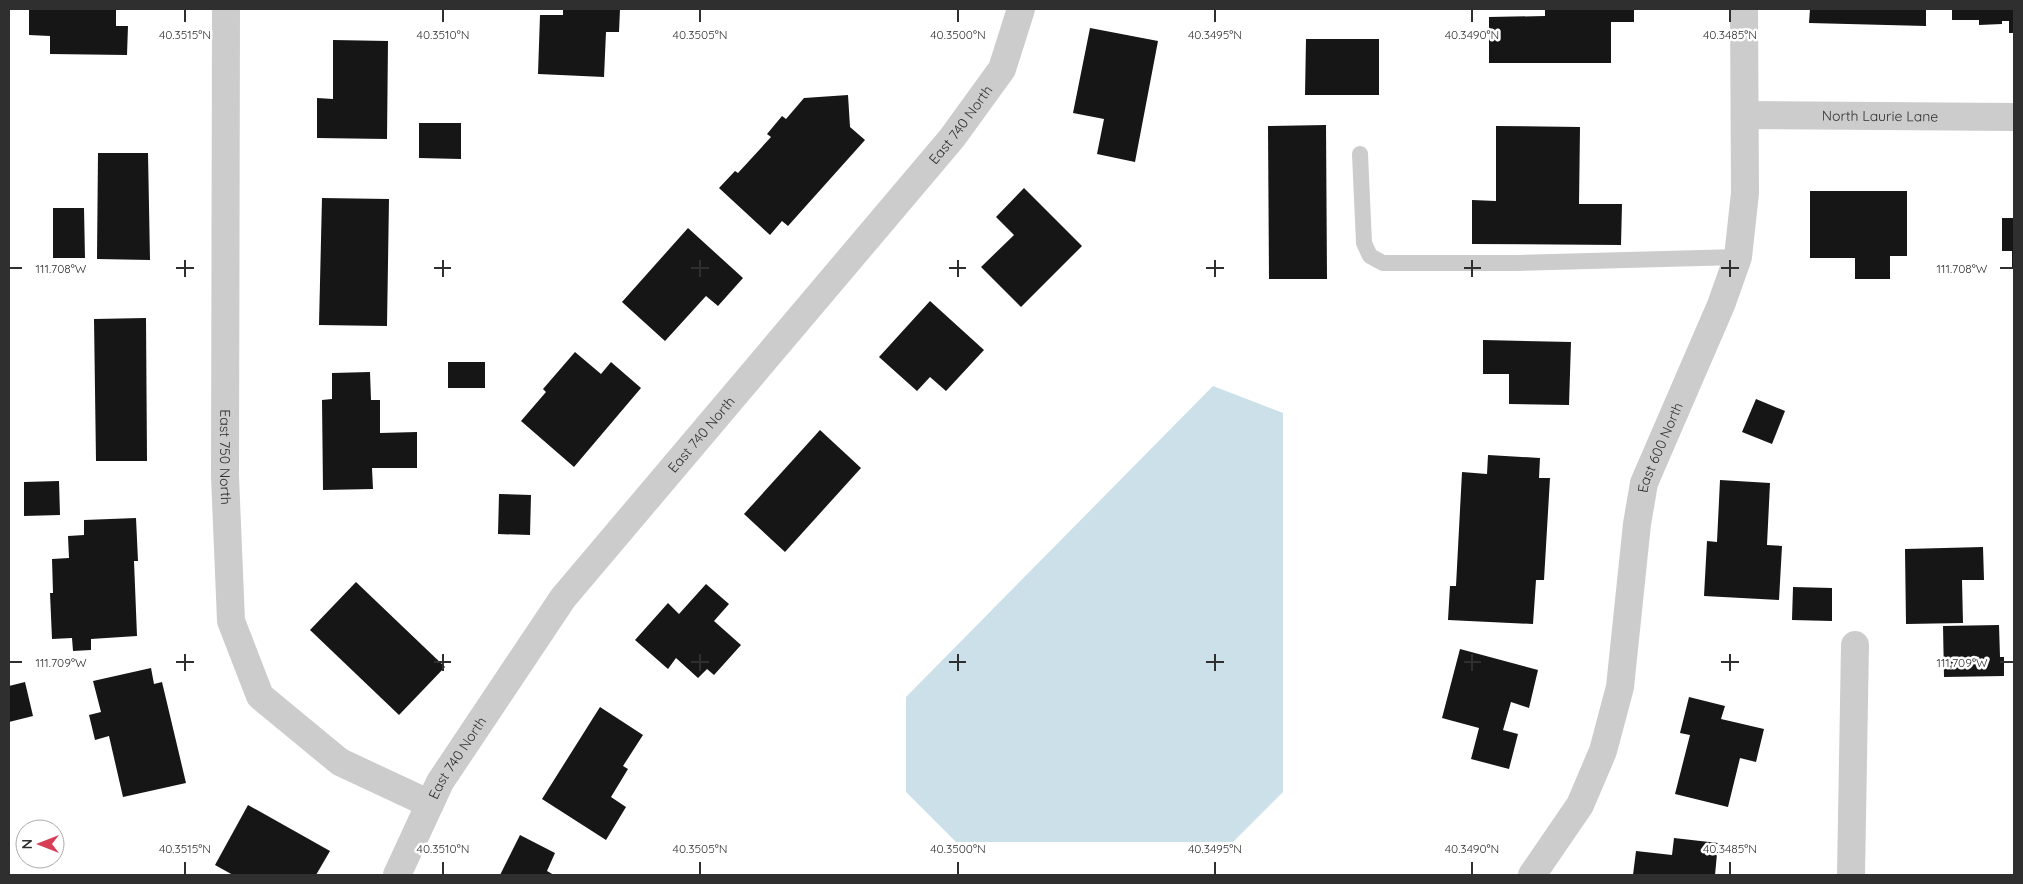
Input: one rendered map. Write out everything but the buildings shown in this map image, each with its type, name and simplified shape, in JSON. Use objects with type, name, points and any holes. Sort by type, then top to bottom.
[{"type":"street","name":"East 750 North","points":[[226,9],[225,476],[231,620],[260,696],[340,762],[430,804]]},
{"type":"street","name":"East 740 North","points":[[397,875],[440,782],[563,598],[952,138],[1002,69],[1022,9]]},
{"type":"street","name":"East 600 North","points":[[1532,875],[1580,805],[1603,751],[1620,687],[1637,524],[1644,483],[1721,305],[1738,257],[1745,193],[1744,9]]},
{"type":"street","name":"North Laurie Lane","points":[[1745,115],[2014,117]]},
{"type":"street","points":[[1851,875],[1854,645]]},
{"type":"lane","points":[[1360,154],[1364,243],[1370,256],[1383,263],[1508,263],[1738,257]]},
{"type":"water","points":[[1213,386],[1283,413],[1283,792],[1233,842],[956,842],[906,792],[906,697]]}]
